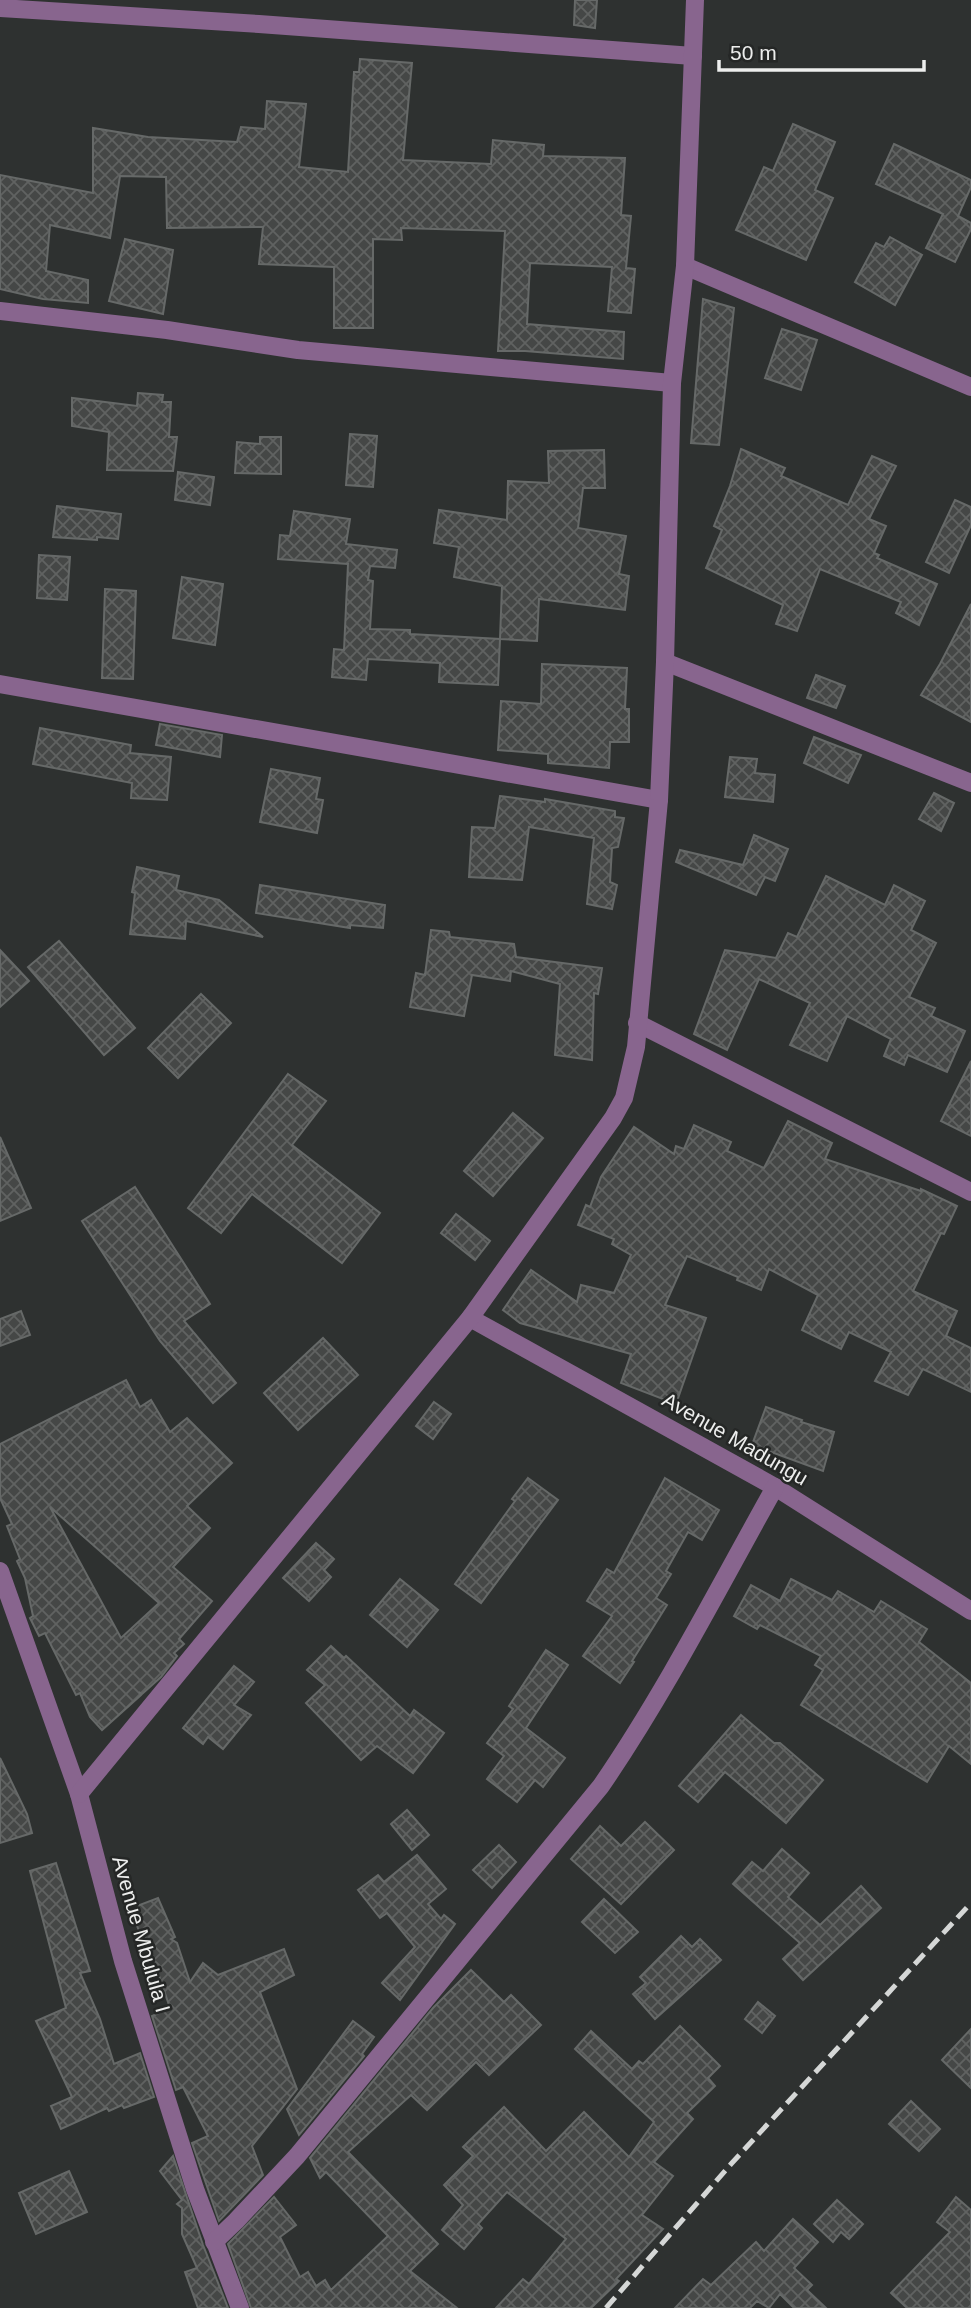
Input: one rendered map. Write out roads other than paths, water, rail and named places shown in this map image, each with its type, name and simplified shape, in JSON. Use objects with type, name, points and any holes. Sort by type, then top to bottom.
[{"type":"street","points":[[79,1794],[470,1318],[619,1108],[629,1081],[659,800],[672,383],[685,266],[695,0]]},
{"type":"street","points":[[0,8],[692,56]]},
{"type":"street","points":[[685,266],[971,387]]},
{"type":"street","points":[[0,311],[167,330],[298,350],[672,383]]},
{"type":"street","points":[[665,662],[971,783]]},
{"type":"street","points":[[0,684],[659,800]]},
{"type":"street","points":[[637,1023],[971,1192]]},
{"type":"street","name":"Avenue Madungu","points":[[470,1318],[775,1487],[971,1611]]},
{"type":"street","points":[[214,2242],[296,2156],[601,1786],[646,1717],[775,1487]]},
{"type":"street","name":"Avenue Mbulula I","points":[[0,1571],[79,1794],[123,1961],[214,2242],[240,2308]]},
{"type":"railway","points":[[606,2308],[731,2164],[971,1903]]}]
